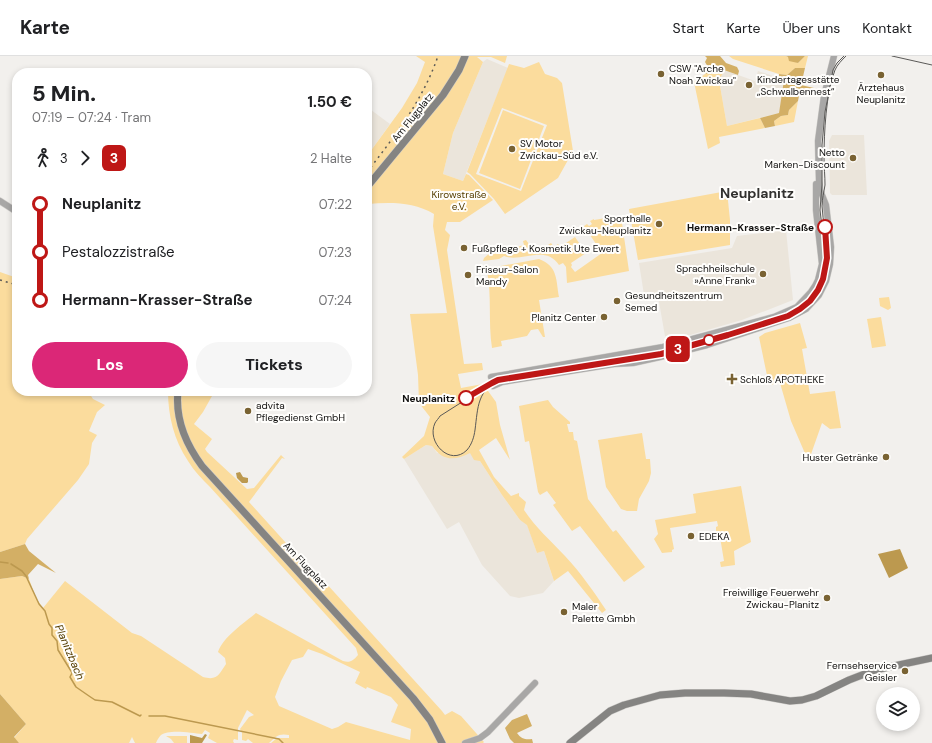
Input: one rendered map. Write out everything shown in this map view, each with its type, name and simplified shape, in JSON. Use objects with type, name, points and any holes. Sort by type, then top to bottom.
[{"type":"main road","name":"Am Flugplatz","points":[[372,181],[443,95],[460,70],[465,56]]},
{"type":"main road","name":"Am Flugplatz","points":[[178,396],[177,403],[182,430],[198,461],[413,698],[430,720],[442,743]]},
{"type":"main road","points":[[570,743],[610,711],[624,705],[660,695],[684,693],[724,693],[750,694],[790,701],[802,700],[816,696],[848,680],[875,670],[932,658]]},
{"type":"street","points":[[493,386],[502,382],[636,362],[688,351],[795,316],[806,309],[823,288],[829,270],[831,252],[826,205],[820,190],[818,171],[819,132],[824,96],[834,56]]},
{"type":"street","points":[[491,377],[664,347],[774,317],[798,306],[815,286],[818,280],[822,260],[816,210],[816,181],[818,171]]},
{"type":"street","points":[[0,201],[12,209]]},
{"type":"street","points":[[727,330],[730,338]]},
{"type":"street","points":[[635,353],[636,362]]},
{"type":"street","points":[[575,362],[576,370]]},
{"type":"street","points":[[465,743],[480,738],[488,732],[535,684]]},
{"type":"shaded area","points":[[705,56],[720,56],[726,63],[737,67],[739,71],[738,75],[724,70],[723,73],[705,74],[702,72],[708,67],[705,62],[707,58]]},
{"type":"shaded area","points":[[786,56],[805,56],[798,63],[789,61],[788,57]]},
{"type":"shaded area","points":[[487,59],[508,68],[463,181],[443,174],[453,133],[483,62]]},
{"type":"shaded area","points":[[795,68],[805,68],[801,85],[814,88],[813,93],[800,91],[798,101],[789,110],[788,115],[781,116],[774,121],[775,126],[765,128],[760,118],[779,113],[784,80],[779,78],[779,74],[787,75]]},
{"type":"shaded area","points":[[724,70],[755,81],[758,71],[785,80],[779,113],[727,126],[719,80]]},
{"type":"shaded area","points":[[372,111],[390,124],[372,149]]},
{"type":"shaded area","points":[[832,135],[864,135],[867,195],[832,195],[830,193],[829,141]]},
{"type":"shaded area","points":[[786,230],[793,300],[742,320],[666,342],[658,296],[644,295],[639,263],[732,248],[737,236]]},
{"type":"shaded area","points":[[426,445],[432,446],[437,453],[470,452],[480,461],[520,520],[527,524],[537,553],[544,551],[554,581],[543,593],[519,598],[510,596],[482,565],[459,522],[447,529],[404,459]]},
{"type":"shaded area","points":[[240,472],[243,477],[248,478],[247,483],[242,483],[237,478],[236,473]]},
{"type":"shaded area","points":[[25,544],[29,551],[56,573],[38,564],[28,575],[29,579],[22,576],[0,579],[0,552]]},
{"type":"shaded area","points":[[900,549],[908,568],[889,578],[878,554]]},
{"type":"shaded area","points":[[0,694],[26,724],[14,737],[19,743],[0,743]]},
{"type":"shaded area","points":[[527,714],[532,726],[517,733],[524,739],[532,739],[533,743],[514,743],[510,739],[505,728],[512,720]]},
{"type":"shaded area","points":[[205,734],[207,735],[202,743],[190,743],[190,735],[202,738]]},
{"type":"green space","name":"Kirowstraße e.V.","points":[[416,56],[507,56],[505,63],[491,57],[477,57],[483,62],[453,133],[443,174],[463,181],[466,174],[469,175],[493,200],[460,222],[447,222],[445,230],[450,235],[447,250],[464,364],[482,363],[483,370],[458,374],[461,388],[483,384],[496,402],[500,425],[510,460],[496,438],[479,450],[494,477],[511,496],[519,493],[519,496],[526,502],[524,510],[592,589],[606,610],[602,613],[568,571],[554,581],[544,551],[537,553],[527,525],[520,520],[480,461],[474,460],[470,453],[464,456],[449,458],[440,455],[432,446],[426,445],[404,459],[402,457],[424,436],[430,417],[419,403],[418,375],[410,314],[447,313],[433,226],[434,214],[410,205],[372,204],[372,149],[402,108],[417,83],[425,62]]},
{"type":"green space","points":[[729,56],[786,56],[798,63],[805,56],[808,56],[805,68],[795,68],[787,75],[779,74],[733,59]]},
{"type":"green space","points":[[539,62],[545,74],[557,78],[562,83],[573,151],[558,178],[505,214],[494,199],[467,172],[509,64],[524,68]],"holes":[[[502,108],[547,125],[521,191],[476,174]]]},
{"type":"green space","points":[[723,73],[719,80],[727,126],[760,118],[765,128],[719,137],[720,143],[708,149],[694,82],[705,74]]},
{"type":"green space","points":[[798,101],[794,122],[775,126],[774,121],[781,116],[788,115],[789,110]]},
{"type":"green space","name":"SV Motor Zwickau-Süd e.V.","points":[[503,110],[544,126],[520,189],[479,173]]},
{"type":"green space","points":[[727,191],[730,220],[730,245],[638,260],[629,209]]},
{"type":"green space","points":[[612,217],[613,221],[624,219],[622,223],[629,271],[567,283],[566,267],[563,263],[559,265],[547,256],[533,255],[511,258],[504,256],[499,259],[483,261],[484,258],[491,252],[492,254],[524,245],[523,241],[526,240],[534,251],[539,251],[551,243],[554,247],[558,244],[560,247],[575,237],[586,253],[571,263],[571,267],[575,272],[602,253],[584,226],[587,224],[589,226],[592,224],[590,221],[594,219]]},
{"type":"green space","points":[[539,259],[545,262],[553,270],[559,297],[539,300],[545,337],[543,337],[538,329],[531,330],[527,336],[501,341],[502,346],[492,348],[487,271],[490,268]]},
{"type":"green space","points":[[0,272],[12,276],[12,396],[91,396],[93,399],[105,405],[97,412],[89,431],[97,435],[92,443],[89,464],[78,480],[27,539],[25,544],[0,552]]},
{"type":"green space","points":[[889,297],[891,308],[888,310],[880,306],[879,298]]},
{"type":"green space","points":[[881,317],[886,346],[872,348],[867,319]]},
{"type":"green space","points":[[800,323],[807,348],[802,349],[810,394],[835,391],[841,428],[830,429],[822,423],[810,457],[807,458],[791,421],[780,383],[769,385],[759,337],[765,333]]},
{"type":"green space","points":[[168,396],[212,396],[194,424],[212,439],[205,449],[207,452],[247,489],[254,488],[281,455],[285,459],[282,458],[249,502],[305,564],[315,571],[445,715],[452,711],[461,716],[484,742],[483,743],[271,743],[277,738],[289,738],[289,735],[283,734],[276,737],[269,743],[253,743],[248,739],[246,741],[242,740],[242,733],[240,729],[249,717],[254,715],[247,710],[238,728],[238,740],[234,739],[234,743],[217,743],[208,738],[210,733],[205,730],[202,734],[181,732],[165,733],[160,736],[156,743],[135,743],[132,737],[129,743],[19,743],[14,738],[26,724],[0,694],[0,579],[22,576],[29,579],[36,598],[43,608],[65,581],[132,633],[141,636],[203,677],[212,678],[220,674],[226,664],[225,658],[218,652],[221,646],[234,631],[256,613],[343,661],[351,661],[358,655],[356,648],[198,475],[179,445],[169,410]],"holes":[[[308,649],[360,672],[355,683],[366,689],[367,687],[391,697],[398,705],[391,722],[411,729],[410,740],[346,722],[332,729],[279,706],[275,697],[281,681],[292,660],[303,657]]]},
{"type":"green space","points":[[548,400],[553,407],[570,422],[570,424],[567,424],[569,432],[573,432],[574,440],[577,441],[588,499],[613,532],[616,530],[645,567],[624,582],[580,526],[572,531],[553,505],[556,503],[547,491],[540,495],[538,492],[529,441],[525,442],[519,406]]},
{"type":"green space","points":[[642,433],[646,459],[650,459],[651,473],[649,481],[639,499],[637,511],[627,511],[621,509],[606,487],[598,440]]},
{"type":"green space","points":[[741,486],[751,542],[734,551],[735,565],[721,567],[720,562],[724,561],[720,537],[716,536],[716,527],[718,526],[717,521],[670,528],[674,549],[672,552],[662,553],[654,539],[658,534],[655,520],[696,513],[693,494]]},
{"type":"green space","points":[[166,736],[187,736],[187,743],[174,743]]},
{"type":"waterway","name":"Planitzbach","points":[[0,562],[8,563]]},
{"type":"waterway","name":"Planitzbach","points":[[11,564],[22,571],[26,576],[39,604],[45,611],[49,624],[52,628],[52,635],[57,641],[58,650],[72,673],[70,677],[76,687],[95,700],[112,702],[140,716],[141,715]]},
{"type":"waterway","name":"Planitzbach","points":[[149,716],[165,716],[279,739],[283,743]]},
{"type":"tram line","points":[[844,56],[833,70],[825,112],[822,145],[822,185],[820,210],[825,253],[824,272],[817,289],[804,304],[792,312],[776,319],[661,352],[501,379],[493,383],[487,388],[480,400],[473,438],[467,450],[454,456],[441,450],[434,438],[433,430],[435,423],[440,416],[492,383],[503,379],[661,354],[784,317],[803,307],[816,292],[825,273],[827,262],[822,206],[825,185],[825,125],[828,101],[829,90],[832,79],[838,64],[846,56]]},
{"type":"tram line","points":[[892,56],[932,65]]},
{"type":"tram line","name":"3","points":[[466,398],[498,380],[661,354],[788,316],[810,301],[818,290],[823,279],[827,258],[825,227]]},
{"type":"railway","points":[[372,165],[398,131],[416,103],[425,88],[438,56]]},
{"type":"railway","points":[[0,280],[12,284]]},
{"type":"place","name":"CSW \"Arche Noah Zwickau\"","points":[[661,74]]},
{"type":"place","name":"Ärztehaus Neuplanitz","points":[[881,75]]},
{"type":"place","name":"Kindertagesstätte „Schwalbennest“","points":[[749,85]]},
{"type":"place","name":"SV Motor Zwickau-Süd e.V.","points":[[512,149]]},
{"type":"place","name":"Netto Marken-Discount","points":[[853,158]]},
{"type":"place","name":"Sporthalle Zwickau-Neuplanitz","points":[[659,224]]},
{"type":"place","name":"Hermann-Krasser-Straße","points":[[825,227]]},
{"type":"place","name":"Fußpflege + Kosmetik Ute Ewert","points":[[464,248]]},
{"type":"place","name":"Sprachheilschule »Anne Frank«","points":[[763,274]]},
{"type":"place","name":"Friseur-Salon Mandy","points":[[468,275]]},
{"type":"place","name":"Gesundheitszentrum Semed","points":[[617,301]]},
{"type":"place","name":"Planitz Center","points":[[604,317]]},
{"type":"place","name":"Schloß APOTHEKE","points":[[732,379]]},
{"type":"place","name":"Neuplanitz","points":[[466,398]]},
{"type":"place","name":"advita Pflegedienst GmbH","points":[[248,411]]},
{"type":"place","name":"Huster Getränke","points":[[886,457]]},
{"type":"place","name":"EDEKA","points":[[691,536]]},
{"type":"place","name":"Freiwillige Feuerwehr Zwickau-Planitz","points":[[827,598]]},
{"type":"place","name":"Maler Palette Gmbh","points":[[564,612]]},
{"type":"place","name":"Fernsehservice Geisler","points":[[905,671]]},
{"type":"district","name":"Neuplanitz","points":[[757,193]]}]
